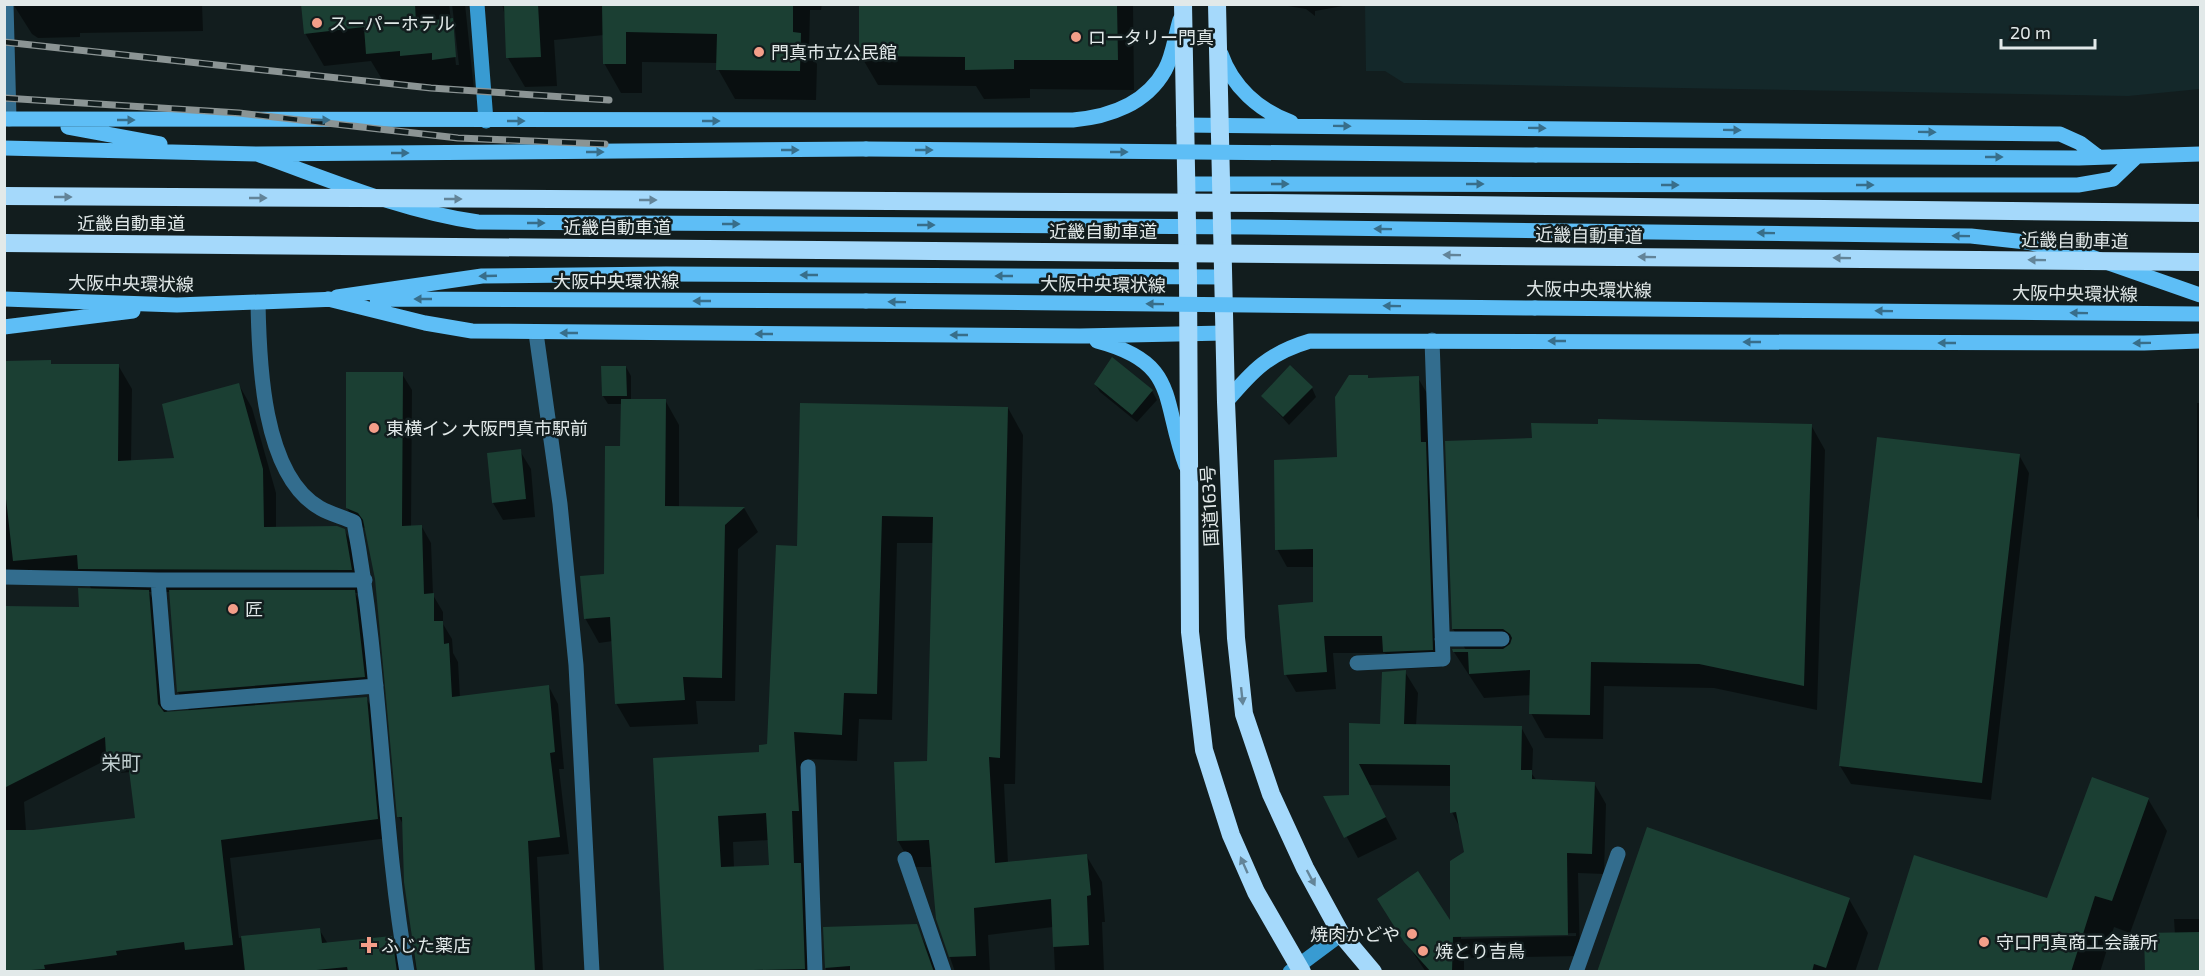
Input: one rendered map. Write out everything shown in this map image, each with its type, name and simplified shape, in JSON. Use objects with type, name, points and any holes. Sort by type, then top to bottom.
[{"type":"highway","name":"国道163号","points":[[1217,4],[1226,402],[1236,638],[1244,714],[1271,794],[1341,934],[1373,972]]},
{"type":"highway","name":"国道163号","points":[[1183,7],[1189,334],[1190,632],[1204,750],[1231,835],[1256,892],[1297,970]]},
{"type":"highway","name":"近畿自動車道","points":[[4,196],[1250,203],[2200,213]]},
{"type":"highway","name":"近畿自動車道","points":[[4,243],[2200,262]]},
{"type":"main road","points":[[7,118],[33,120],[486,121],[1073,120],[1101,118],[1134,103],[1150,89],[1166,69],[1183,7]]},
{"type":"main road","points":[[1218,45],[1226,68],[1241,89],[1266,111],[1299,125]]},
{"type":"main road","points":[[33,120],[202,152]]},
{"type":"main road","points":[[1184,125],[2060,134],[2080,143],[2097,156]]},
{"type":"main road","points":[[4,148],[257,154],[866,149],[1536,155],[2136,156],[2200,154]]},
{"type":"main road","points":[[257,154],[413,209],[478,222],[1222,227],[1971,236],[2026,242],[2080,253],[2200,295]]},
{"type":"main road","points":[[1186,184],[2078,185],[2113,179],[2136,156]]},
{"type":"main road","points":[[328,299],[482,276],[678,274],[1224,278]]},
{"type":"main road","name":"大阪中央環状線","points":[[4,299],[177,305],[328,299],[866,301],[2200,314]]},
{"type":"main road","points":[[328,299],[425,323],[472,331],[1080,336],[1225,333]]},
{"type":"main road","points":[[4,327],[177,305]]},
{"type":"main road","points":[[1080,336],[1136,353],[1152,367],[1165,387],[1178,443],[1190,474]]},
{"type":"main road","points":[[1226,402],[1251,372],[1268,358],[1294,345],[1310,341],[2084,343],[2200,341]]},
{"type":"street","points":[[6,4],[7,118]]},
{"type":"street","points":[[477,4],[486,121]]},
{"type":"street","points":[[258,302],[259,354],[274,443],[291,481],[319,507],[354,522],[365,580],[394,897],[406,972]]},
{"type":"street","points":[[536,333],[560,504],[576,666],[592,972]]},
{"type":"street","points":[[1357,663],[1443,659],[1432,340]]},
{"type":"street","points":[[4,577],[365,580]]},
{"type":"street","points":[[158,580],[168,703],[376,686]]},
{"type":"street","points":[[1442,639],[1502,639]]},
{"type":"street","points":[[808,767],[815,972]]},
{"type":"street","points":[[1576,972],[1618,854]]},
{"type":"street","points":[[905,859],[944,972]]},
{"type":"street","points":[[1297,970],[1341,934]]},
{"type":"shaded area","points":[[1365,5],[2200,5],[2200,89],[2128,96],[1404,83],[1385,71],[1366,71]]},
{"type":"building","points":[[301,4],[415,4],[416,22],[453,18],[456,57],[432,60],[432,53],[400,56],[400,51],[366,54],[364,27],[304,34]]},
{"type":"building","points":[[504,4],[538,4],[541,57],[506,58]]},
{"type":"building","name":"門真市立公民館","points":[[602,4],[793,4],[793,32],[801,33],[800,71],[716,70],[717,34],[626,32],[626,64],[603,64]]},
{"type":"building","points":[[859,4],[1117,4],[1118,60],[1014,60],[1014,69],[965,70],[965,57],[859,56]]},
{"type":"building","points":[[1112,357],[1153,390],[1132,415],[1094,384]]},
{"type":"building","points":[[51,360],[51,364],[119,364],[118,461],[174,458],[162,404],[239,383],[263,469],[264,527],[337,526],[345,529],[352,570],[78,569],[77,555],[13,561],[4,481],[4,361]]},
{"type":"building","points":[[1290,365],[1313,387],[1283,417],[1261,396]]},
{"type":"building","points":[[601,366],[626,366],[627,396],[602,396]]},
{"type":"building","points":[[346,372],[403,372],[402,526],[422,525],[424,594],[434,593],[434,621],[443,621],[444,644],[449,643],[452,697],[549,685],[555,752],[550,753],[560,837],[528,841],[535,972],[417,972],[404,882],[402,817],[397,817],[375,579],[363,520],[358,513],[346,508]]},
{"type":"building","points":[[1349,375],[1368,375],[1368,378],[1419,376],[1421,442],[1426,442],[1433,650],[1383,652],[1382,636],[1324,636],[1327,672],[1284,675],[1278,605],[1313,602],[1313,549],[1275,550],[1274,460],[1337,457],[1335,397]]},
{"type":"building","points":[[621,399],[666,399],[665,506],[745,507],[725,525],[722,678],[683,677],[685,700],[615,704],[610,617],[584,619],[580,576],[604,574],[605,446],[620,446]]},
{"type":"building","points":[[800,403],[1008,407],[1000,758],[989,757],[995,863],[1087,854],[1091,895],[1087,896],[1089,945],[1053,947],[1051,899],[974,908],[976,956],[949,957],[936,919],[929,840],[897,841],[894,762],[927,761],[933,517],[882,516],[877,694],[844,693],[842,735],[794,732],[799,811],[792,811],[794,863],[801,863],[805,969],[664,972],[653,758],[759,752],[759,745],[767,744],[776,545],[797,546]],"holes":[[[766,813],[769,865],[721,867],[718,816]]]},
{"type":"building","points":[[1598,419],[1812,424],[1804,686],[1699,664],[1591,662],[1590,715],[1529,714],[1530,670],[1469,674],[1468,652],[1453,652],[1452,649],[1503,649],[1510,644],[1512,638],[1503,629],[1452,629],[1445,441],[1532,438],[1531,423],[1598,424]]},
{"type":"building","points":[[1877,437],[2020,454],[1982,783],[1839,766]]},
{"type":"building","points":[[521,449],[526,499],[492,503],[487,453]]},
{"type":"building","points":[[78,588],[149,590],[158,704],[164,712],[367,697],[378,819],[221,840],[233,945],[185,950],[184,942],[116,951],[117,955],[44,965],[45,969],[4,972],[4,830],[33,830],[135,818],[127,754],[106,755],[105,737],[4,788],[4,606],[79,607]]},
{"type":"building","points":[[169,590],[355,590],[365,677],[177,692]]},
{"type":"building","points":[[1406,670],[1404,724],[1522,726],[1521,770],[1532,770],[1532,779],[1595,782],[1592,854],[1567,853],[1568,935],[1453,937],[1452,972],[1431,972],[1404,942],[1377,899],[1418,871],[1450,920],[1450,861],[1464,852],[1456,812],[1450,813],[1450,765],[1359,764],[1386,817],[1344,838],[1323,796],[1349,795],[1349,723],[1380,724],[1382,672]]},
{"type":"building","name":"守口門真商工会議所","points":[[2092,777],[2149,798],[2112,901],[2095,896],[2071,972],[1877,972],[1914,855],[2047,898]]},
{"type":"building","points":[[1647,827],[1850,898],[1826,968],[1814,964],[1812,972],[1597,972]]},
{"type":"building","points":[[917,924],[934,972],[850,972],[850,966],[825,968],[823,927]]},
{"type":"building","points":[[320,928],[322,943],[392,936],[397,972],[348,972],[347,967],[296,972],[245,972],[241,936]]},
{"type":"building","points":[[2200,932],[2200,972],[2145,972],[2144,933]]},
{"type":"railway","points":[[4,42],[431,88],[609,100]]},
{"type":"railway","points":[[4,98],[239,113],[458,138],[605,144]]},
{"type":"place","name":"スーパーホテル","points":[[317,23]]},
{"type":"place","name":"ロータリー門真","points":[[1076,37]]},
{"type":"place","name":"門真市立公民館","points":[[759,52]]},
{"type":"place","name":"東横イン 大阪門真市駅前","points":[[374,428]]},
{"type":"place","name":"匠","points":[[233,609]]},
{"type":"place","name":"焼肉かどや","points":[[1412,934]]},
{"type":"place","name":"守口門真商工会議所","points":[[1984,942]]},
{"type":"place","name":"ふじた薬店","points":[[369,945]]},
{"type":"place","name":"焼とり吉鳥","points":[[1423,951]]},
{"type":"district","name":"栄町","points":[[121,762]]}]
